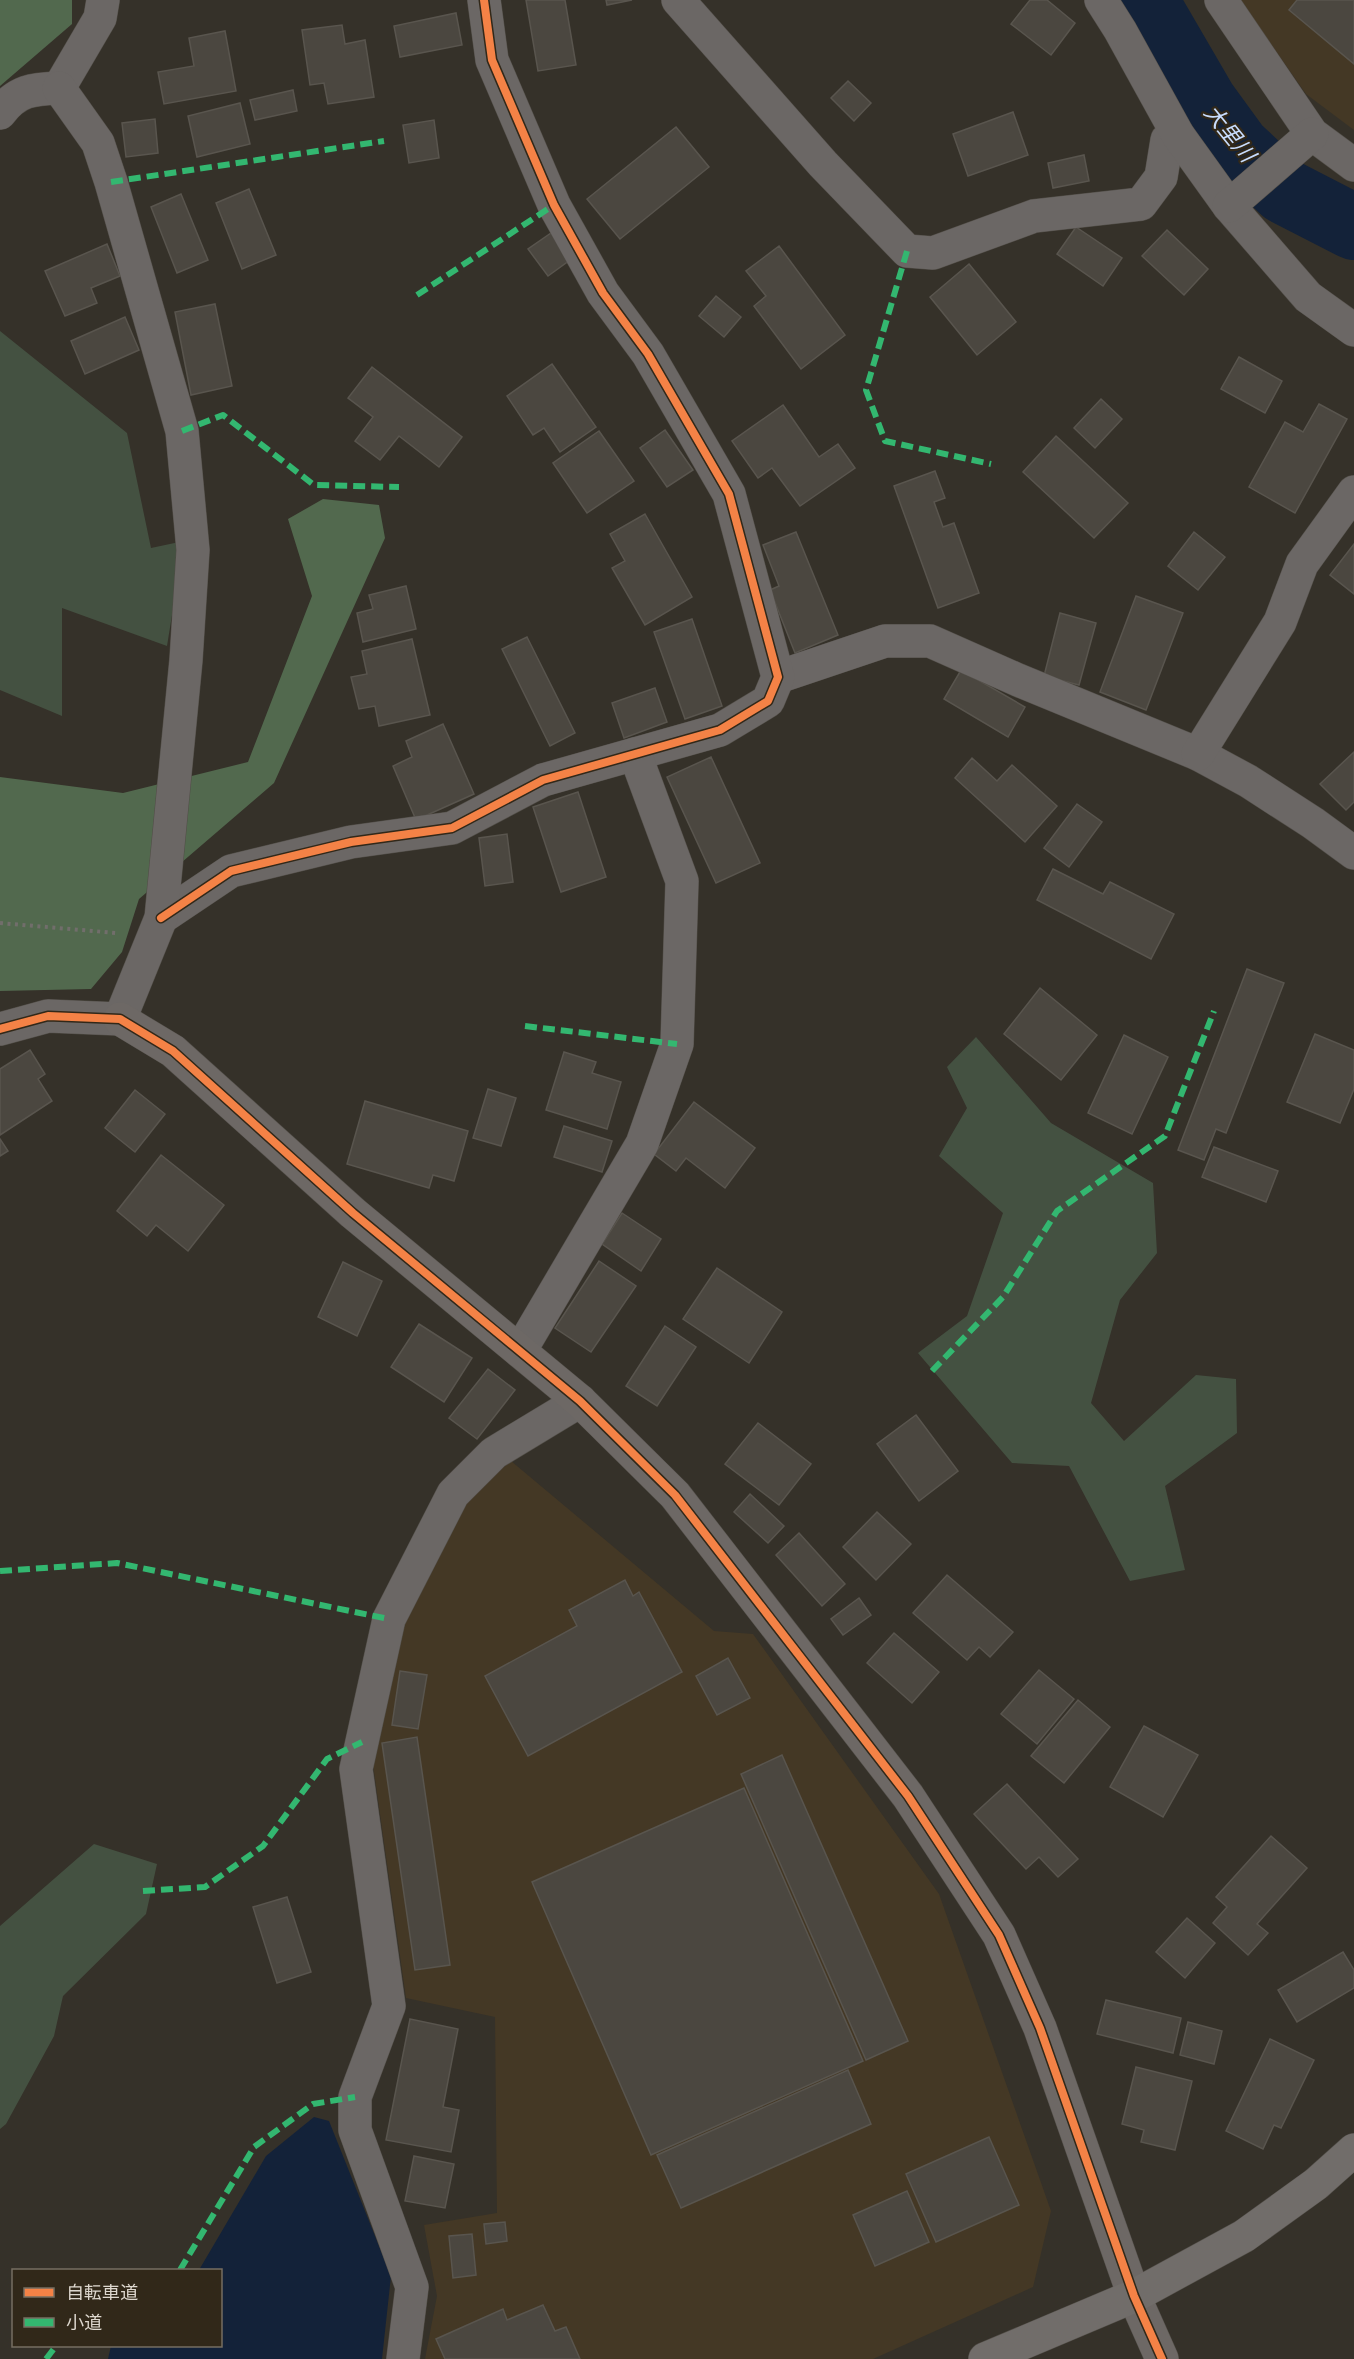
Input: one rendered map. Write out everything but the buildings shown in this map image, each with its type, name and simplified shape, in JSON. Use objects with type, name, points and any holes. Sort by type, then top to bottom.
[{"type":"highway","points":[[985,2359],[1134,2296],[1244,2236],[1316,2184],[1354,2150]]},
{"type":"street","points":[[59,88],[100,18],[103,0]]},
{"type":"street","points":[[161,918],[231,871],[351,842],[452,828],[543,780],[720,730],[768,701],[778,676],[729,494],[648,354],[603,293],[554,205],[492,60],[484,0]]},
{"type":"street","points":[[678,0],[823,164],[907,251],[933,253],[1034,216],[1141,204],[1161,177],[1167,140],[1178,135]]},
{"type":"street","points":[[1101,0],[1178,135],[1229,206],[1308,297],[1354,330]]},
{"type":"street","points":[[1221,0],[1312,134],[1354,165]]},
{"type":"street","points":[[0,112],[27,90],[59,88]]},
{"type":"street","points":[[59,88],[98,143],[182,431],[194,550],[186,660],[161,918],[120,1019]]},
{"type":"street","points":[[1229,206],[1312,134]]},
{"type":"street","points":[[1198,754],[1280,622],[1302,564],[1354,492]]},
{"type":"street","points":[[778,676],[885,641],[930,641],[1198,754],[1248,781],[1313,823],[1354,854]]},
{"type":"street","points":[[519,1351],[642,1144],[677,1044],[682,881],[635,754]]},
{"type":"street","points":[[0,1016],[120,1019],[173,1051],[353,1213],[580,1401],[675,1495],[908,1796],[999,1935],[1040,2028],[1134,2296],[1162,2359]]},
{"type":"street","points":[[0,1029],[48,1016]]},
{"type":"street","points":[[403,2359],[412,2287],[355,2130],[354,2097],[389,2006],[356,1769],[389,1619],[453,1494],[494,1453],[580,1401]]},
{"type":"path","points":[[0,923],[104,933]]},
{"type":"shaded area","points":[[1240,0],[1354,0],[1354,130],[1306,94]]},
{"type":"shaded area","points":[[511,1461],[714,1631],[753,1634],[939,1894],[1051,2211],[1033,2287],[873,2359],[425,2359],[437,2296],[424,2225],[497,2213],[495,2017],[406,1998],[371,1750],[398,1626],[472,1494]]},
{"type":"green space","points":[[0,0],[72,0],[72,24],[0,86]]},
{"type":"green space","points":[[0,331],[127,433],[151,548],[184,541],[167,646],[62,608],[62,716],[0,690]]},
{"type":"green space","points":[[323,499],[379,505],[385,538],[274,783],[139,899],[122,952],[91,989],[0,991],[0,777],[123,793],[248,762],[312,596],[288,519]]},
{"type":"green space","points":[[976,1037],[1051,1123],[1153,1183],[1157,1253],[1120,1300],[1091,1403],[1124,1441],[1196,1375],[1236,1379],[1237,1433],[1165,1486],[1185,1570],[1130,1581],[1069,1466],[1012,1463],[918,1353],[967,1316],[1003,1213],[939,1156],[967,1108],[947,1067]]},
{"type":"green space","points":[[94,1844],[157,1864],[146,1914],[63,1996],[54,2036],[6,2124],[0,2129],[0,1926]]},
{"type":"water","points":[[314,2117],[329,2121],[391,2276],[382,2359],[108,2359],[111,2347],[222,2347],[222,2269],[200,2269],[266,2156]]},
{"type":"waterway","name":"大里川","points":[[1145,0],[1205,103],[1237,147],[1284,191],[1354,227]]},
{"type":"marked path","points":[[111,182],[384,141]]},
{"type":"marked path","points":[[417,295],[554,205]]},
{"type":"marked path","points":[[907,251],[866,390],[885,441],[991,464]]},
{"type":"marked path","points":[[182,431],[223,415],[314,485],[399,487]]},
{"type":"marked path","points":[[932,1371],[1003,1297],[1057,1211],[1165,1136],[1214,1011]]},
{"type":"marked path","points":[[525,1026],[677,1044]]},
{"type":"marked path","points":[[0,1571],[117,1563],[389,1619]]},
{"type":"marked path","points":[[143,1891],[205,1887],[263,1846],[327,1759],[362,1742]]},
{"type":"marked path","points":[[181,2269],[254,2147],[313,2104],[355,2097]]},
{"type":"marked path","points":[[46,2359],[55,2347]]},
{"type":"cycle path","points":[[161,918],[231,871],[351,842],[452,828],[543,780],[720,730],[768,701],[778,677],[729,494],[648,354],[603,293],[554,205],[492,60],[484,0]]},
{"type":"cycle path","points":[[0,1029],[48,1016],[120,1019],[173,1051],[353,1213],[580,1401],[675,1495],[908,1796],[999,1935],[1040,2028],[1134,2296],[1162,2359]]}]
